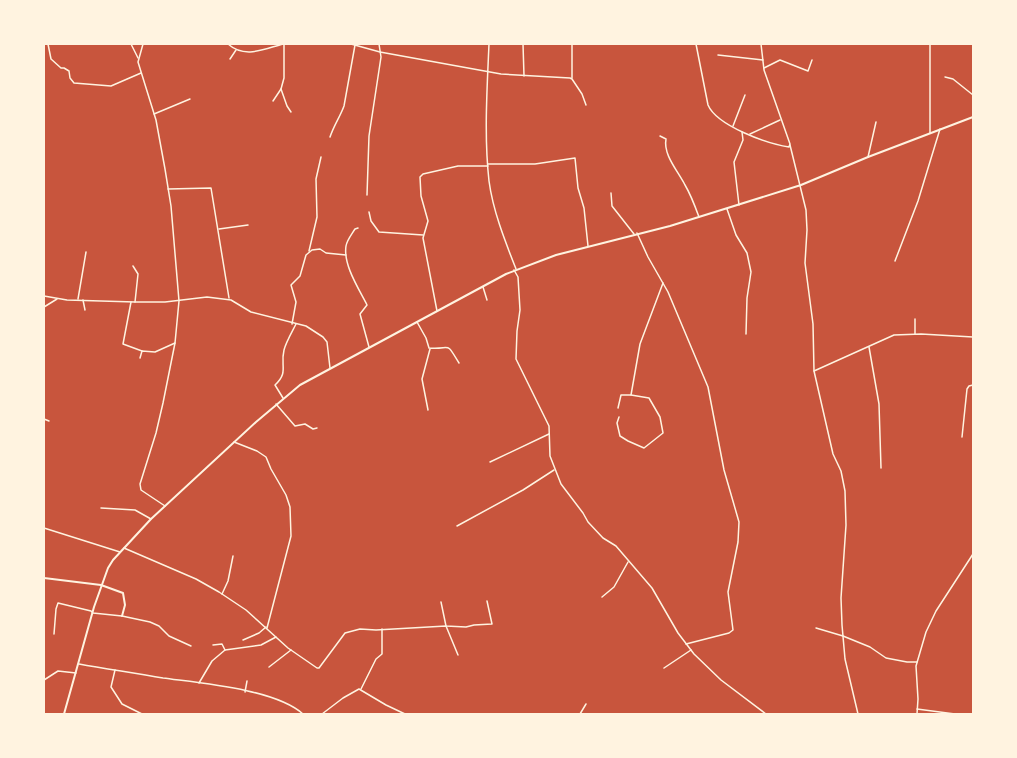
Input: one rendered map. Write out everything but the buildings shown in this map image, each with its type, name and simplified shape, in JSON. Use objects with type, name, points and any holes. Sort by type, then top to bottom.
[{"type":"main road","points":[[64,714],[101,585],[108,568],[120,552],[151,519],[276,404],[309,379],[515,270],[556,255],[727,209],[801,185],[868,157],[973,117]]},
{"type":"main road","points":[[44,578],[101,585],[123,593],[125,605],[122,616]]},
{"type":"street","points":[[48,44],[52,61],[61,68],[69,71],[70,80],[76,83],[111,86],[141,73]]},
{"type":"street","points":[[131,44],[138,58],[141,73],[154,114],[168,189],[176,255],[179,301],[176,343],[156,433],[140,484],[141,490],[165,506]]},
{"type":"street","points":[[138,58],[143,44]]},
{"type":"street","points":[[228,44],[236,50],[246,53],[284,44],[285,71],[281,89],[274,101]]},
{"type":"street","points":[[351,44],[380,52],[488,71],[524,76],[561,77],[572,79]]},
{"type":"street","points":[[367,195],[369,136],[381,57],[379,44]]},
{"type":"street","points":[[489,44],[489,182],[505,240],[518,278],[520,310],[517,330],[516,359],[549,426],[550,456],[554,470],[561,484],[583,513],[586,520],[603,538],[616,546],[628,562],[652,588],[691,650],[721,680],[766,714]]},
{"type":"street","points":[[522,44],[524,76]]},
{"type":"street","points":[[572,44],[572,79],[582,94],[586,105]]},
{"type":"street","points":[[696,44],[709,108],[723,121],[742,132],[780,145],[788,147],[790,145]]},
{"type":"street","points":[[761,44],[764,68],[780,120],[790,145],[801,185],[807,220],[805,263],[813,324],[814,370],[833,454],[841,471],[845,491],[846,525],[841,606],[845,659],[858,714]]},
{"type":"street","points":[[930,44],[930,133]]},
{"type":"street","points":[[330,137],[344,106],[355,45]]},
{"type":"street","points":[[230,59],[236,50]]},
{"type":"street","points":[[718,55],[763,60]]},
{"type":"street","points":[[764,68],[779,60],[808,71],[812,60]]},
{"type":"street","points":[[945,77],[953,79],[973,95]]},
{"type":"street","points":[[281,89],[287,106],[291,112]]},
{"type":"street","points":[[733,126],[745,95]]},
{"type":"street","points":[[154,114],[190,99]]},
{"type":"street","points":[[749,135],[780,120]]},
{"type":"street","points":[[868,157],[876,122]]},
{"type":"street","points":[[895,261],[918,201],[940,129]]},
{"type":"street","points":[[738,205],[734,162],[743,140],[742,132]]},
{"type":"street","points":[[660,136],[666,139],[665,144],[669,157],[686,186],[698,217]]},
{"type":"street","points":[[292,324],[296,302],[291,285],[300,276],[304,260],[309,251],[317,217],[316,179],[321,157]]},
{"type":"street","points":[[437,311],[423,235],[428,221],[420,195],[420,176],[458,166],[540,163],[575,158],[578,188],[584,208],[588,246]]},
{"type":"street","points":[[168,189],[211,187],[219,229],[229,299]]},
{"type":"street","points":[[611,193],[612,206],[636,233],[663,283],[698,360],[708,387],[724,470],[739,522],[738,542],[728,592],[733,630],[729,633],[686,644]]},
{"type":"street","points":[[727,209],[735,232],[747,253],[751,272],[747,298],[746,334]]},
{"type":"street","points":[[369,212],[370,221],[379,232],[423,235]]},
{"type":"street","points":[[219,229],[248,225]]},
{"type":"street","points":[[358,228],[355,229],[347,243],[346,255],[358,291],[367,305],[360,314],[370,347]]},
{"type":"street","points":[[309,251],[320,249],[328,253],[346,255]]},
{"type":"street","points":[[78,300],[86,252]]},
{"type":"street","points":[[133,266],[138,274],[135,302]]},
{"type":"street","points":[[631,395],[640,344],[663,283]]},
{"type":"street","points":[[483,287],[487,300]]},
{"type":"street","points":[[44,296],[57,299],[131,302],[179,301],[207,297],[229,299],[251,312],[313,330],[326,339],[330,368]]},
{"type":"street","points":[[44,307],[57,299]]},
{"type":"street","points":[[83,300],[85,310]]},
{"type":"street","points":[[131,302],[122,344],[142,351],[154,352],[176,343]]},
{"type":"street","points":[[914,334],[915,319]]},
{"type":"street","points":[[417,322],[430,348],[422,378],[428,410]]},
{"type":"street","points":[[283,398],[275,385],[282,379],[284,374],[284,350],[296,324]]},
{"type":"street","points":[[814,370],[869,347],[891,335],[914,334],[973,337]]},
{"type":"street","points":[[869,347],[879,406],[881,468]]},
{"type":"street","points":[[430,348],[449,348],[453,350],[459,363]]},
{"type":"street","points":[[140,358],[142,351]]},
{"type":"street","points":[[962,437],[967,389],[969,386],[973,385]]},
{"type":"street","points":[[618,408],[621,395],[649,398],[660,417],[663,433],[644,448],[640,448],[620,436],[617,423],[619,417]]},
{"type":"street","points":[[276,404],[296,426],[305,424],[313,428],[317,428]]},
{"type":"street","points":[[44,419],[49,421]]},
{"type":"street","points":[[490,462],[549,434]]},
{"type":"street","points":[[234,442],[257,450],[266,457],[272,471],[286,495],[290,507],[291,536],[266,628],[243,640]]},
{"type":"street","points":[[457,526],[523,490],[554,470]]},
{"type":"street","points":[[101,508],[135,510],[151,519]]},
{"type":"street","points":[[44,528],[120,552]]},
{"type":"street","points":[[124,548],[196,579],[222,594],[246,610],[291,650],[319,668],[343,634],[360,629],[446,626],[466,627],[492,624],[487,601]]},
{"type":"street","points":[[917,714],[917,662],[928,625],[973,554]]},
{"type":"street","points":[[222,594],[228,581],[233,556]]},
{"type":"street","points":[[602,597],[614,587],[628,562]]},
{"type":"street","points":[[441,602],[446,626],[458,655]]},
{"type":"street","points":[[54,634],[56,609],[58,603],[93,613],[122,616],[156,624],[169,636],[191,646]]},
{"type":"street","points":[[816,628],[843,636],[870,647],[886,658],[907,662],[917,662]]},
{"type":"street","points":[[322,714],[348,695],[361,689],[376,659],[382,654],[382,629]]},
{"type":"street","points":[[199,683],[212,661],[225,650],[261,645],[276,637]]},
{"type":"street","points":[[213,645],[222,644],[225,650]]},
{"type":"street","points":[[269,667],[291,650]]},
{"type":"street","points":[[664,668],[691,650]]},
{"type":"street","points":[[79,664],[246,692],[282,702],[294,707],[303,714]]},
{"type":"street","points":[[115,670],[111,687],[122,704],[142,714]]},
{"type":"street","points":[[44,680],[58,671],[76,672]]},
{"type":"street","points":[[246,692],[248,681]]},
{"type":"street","points":[[361,689],[405,714]]},
{"type":"street","points":[[580,714],[586,704]]},
{"type":"street","points":[[917,709],[955,714]]},
{"type":"street","points":[[396,710],[397,714]]}]
